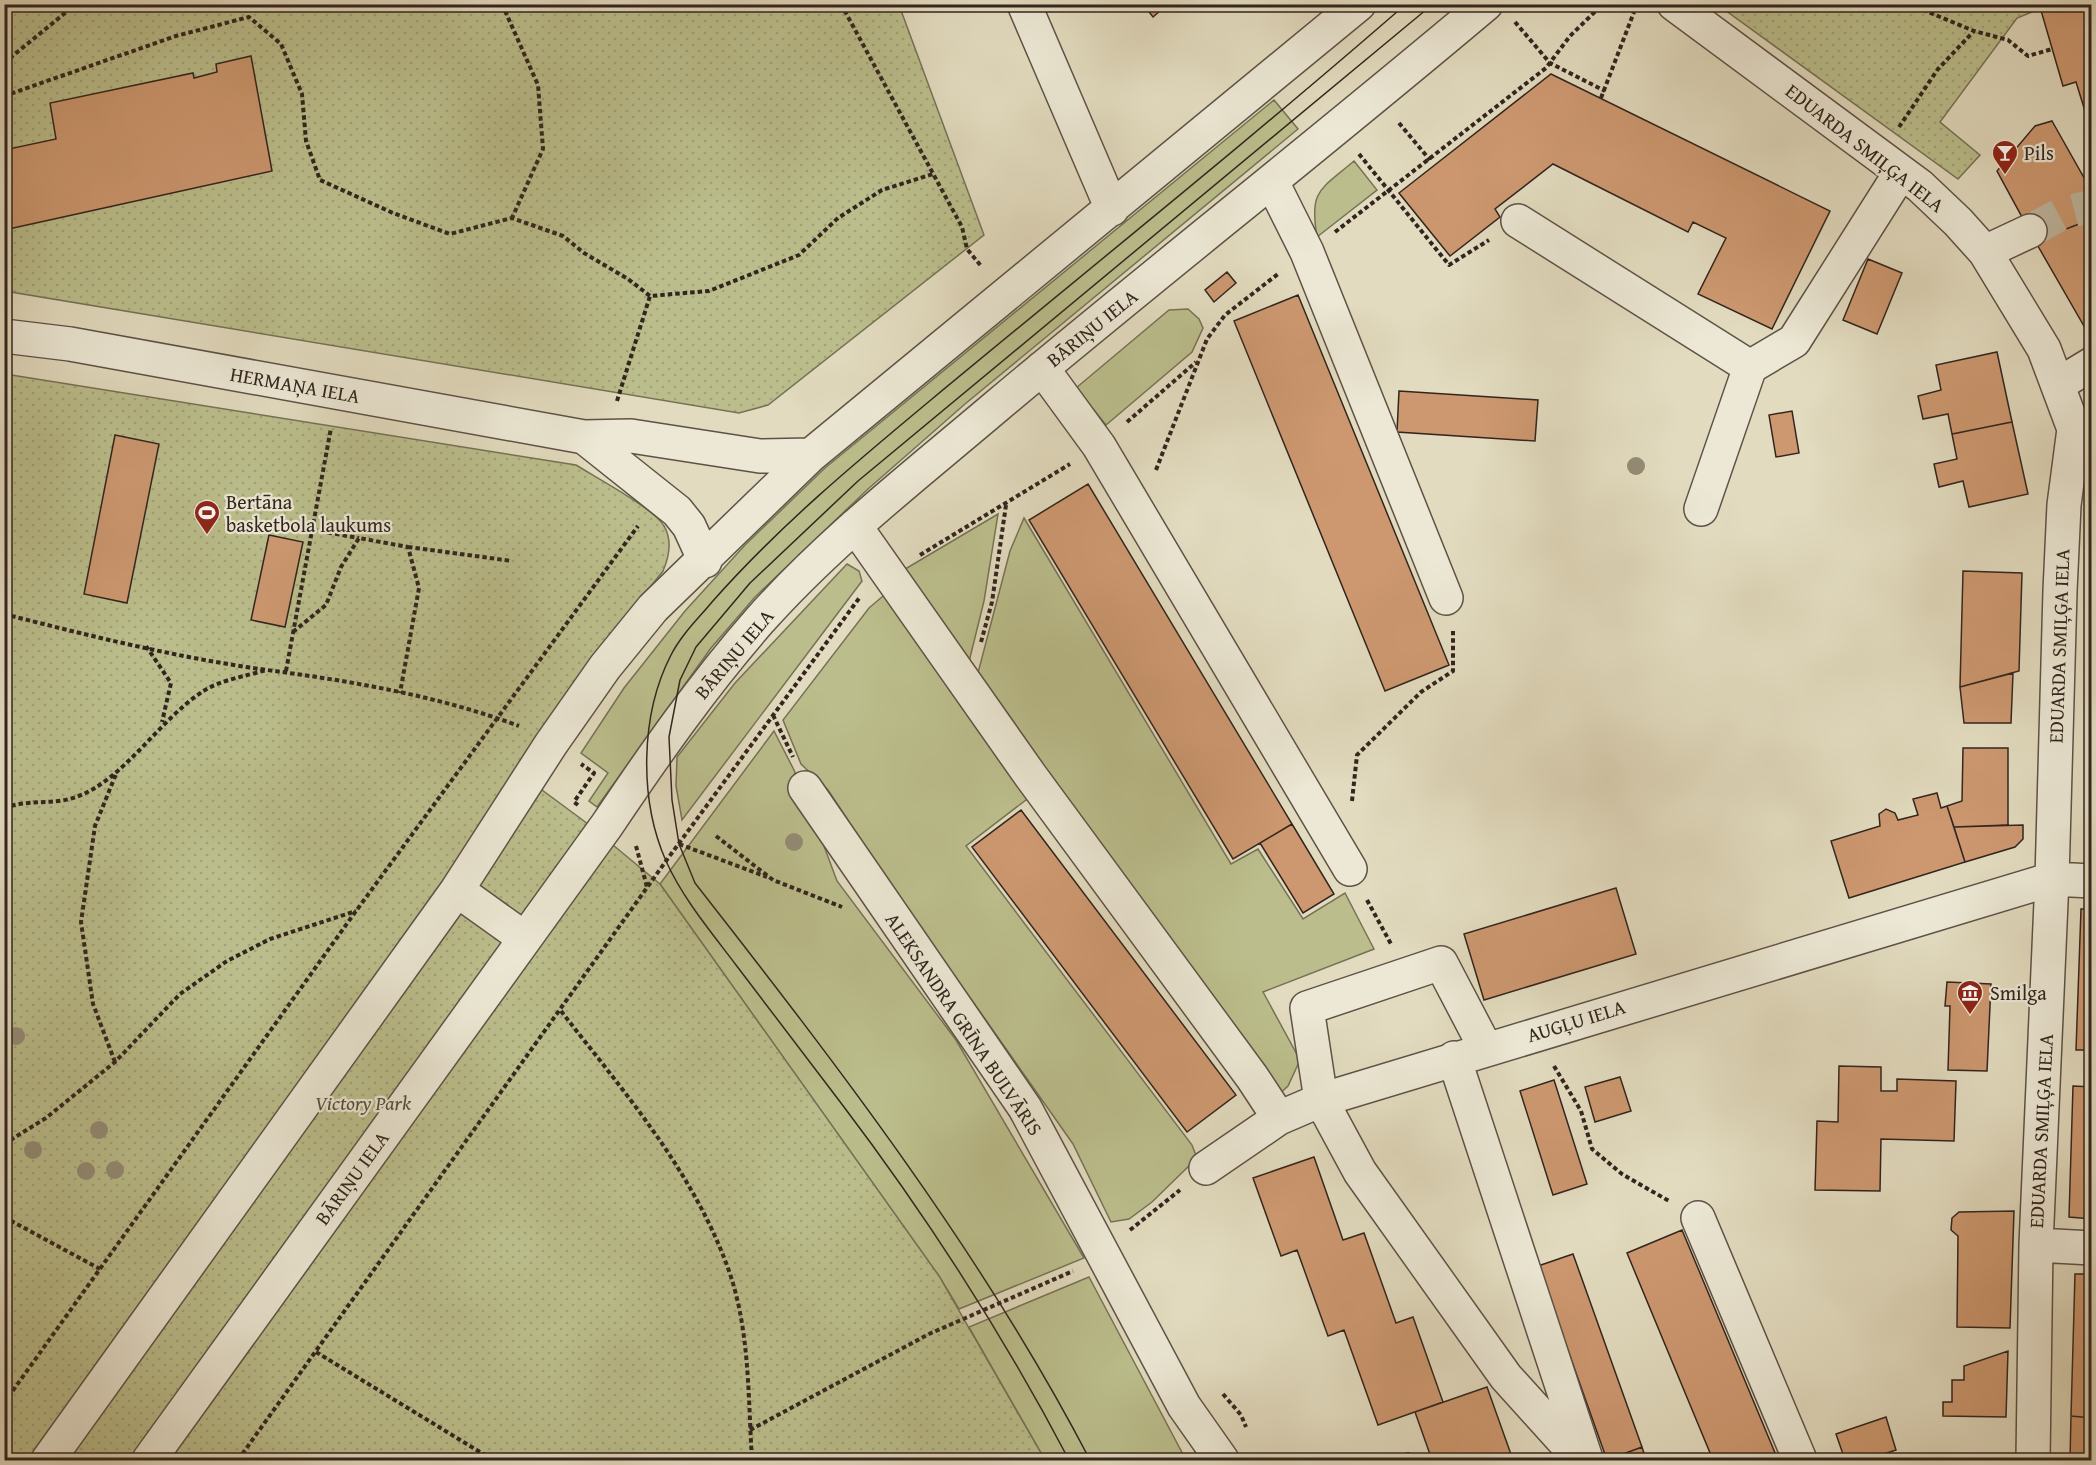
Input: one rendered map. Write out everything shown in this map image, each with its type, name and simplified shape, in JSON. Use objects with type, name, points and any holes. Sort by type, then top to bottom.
[{"type":"street","points":[[1024,4],[1112,209]]},
{"type":"street","points":[[48,1461],[457,890],[516,796],[604,667],[653,608],[705,561],[812,455],[1359,4]]},
{"type":"street","name":"EDUARDA SMIĻĢA IELA","points":[[1674,4],[1901,172],[1958,222],[1985,252],[2044,349],[2083,439],[2064,505],[2060,580],[2052,879],[2036,1245],[2033,1461]]},
{"type":"street","name":"BĀRIŅU IELA","points":[[149,1461],[705,687],[761,619],[855,526],[1042,368],[1338,128],[1499,12]]},
{"type":"street","points":[[1701,509],[1750,367],[1794,342],[1901,172]]},
{"type":"street","points":[[1272,182],[1307,252],[1446,598]]},
{"type":"street","points":[[1518,222],[1750,367]]},
{"type":"street","points":[[1985,252],[2030,231]]},
{"type":"street","name":"HERMAŅA IELA","points":[[4,336],[70,344],[595,436],[631,436],[760,456],[812,455]]},
{"type":"street","points":[[2059,384],[2091,364]]},
{"type":"street","points":[[1042,368],[1099,446],[1350,868]]},
{"type":"street","name":"HERMAŅA IELA","points":[[595,436],[688,526],[705,561]]},
{"type":"street","points":[[855,526],[968,687],[1252,1077],[1279,1118]]},
{"type":"street","name":"ALEKSANDRA GRĪNA BULVĀRIS","points":[[805,788],[1025,1107],[1184,1406],[1222,1461]]},
{"type":"street","name":"AUGĻU IELA","points":[[1206,1168],[1279,1118],[1321,1100],[2052,879],[2091,881]]},
{"type":"street","points":[[457,890],[524,938]]},
{"type":"street","points":[[1486,1049],[1441,963],[1307,1008],[1321,1100],[1360,1173],[1506,1377],[1581,1461]]},
{"type":"street","points":[[1454,1058],[1587,1461]]},
{"type":"street","points":[[1698,1218],[1800,1461]]},
{"type":"street","points":[[2036,1245],[2091,1248]]},
{"type":"path","points":[[4,63],[76,4]]},
{"type":"path","points":[[502,4],[538,85],[543,149],[512,218]]},
{"type":"path","points":[[841,4],[962,227],[967,249],[1005,297]]},
{"type":"path","points":[[1910,4],[1974,31],[2008,40],[2028,56],[2052,49]]},
{"type":"path","points":[[1499,12],[1550,63],[1605,91]]},
{"type":"path","points":[[1601,98],[1634,12]]},
{"type":"path","points":[[4,96],[176,36],[249,17],[281,44],[302,94],[306,141],[320,180],[393,213],[450,234],[512,218],[563,236],[584,253],[628,279],[650,296],[709,291],[799,255],[837,218],[882,190],[933,174]]},
{"type":"path","points":[[1904,119],[1938,69],[1974,31]]},
{"type":"path","points":[[1395,117],[1430,160]]},
{"type":"path","points":[[1338,128],[1449,266],[1518,222]]},
{"type":"path","points":[[595,436],[650,296]]},
{"type":"path","points":[[238,1461],[679,844],[860,596],[888,574],[1099,446],[1196,362]]},
{"type":"path","points":[[286,671],[337,392]]},
{"type":"path","points":[[4,1403],[356,911],[622,545],[661,498]]},
{"type":"path","points":[[968,687],[992,602],[1006,504]]},
{"type":"path","points":[[313,530],[408,547],[512,561]]},
{"type":"path","points":[[293,632],[326,605],[341,567],[359,538]]},
{"type":"path","points":[[400,693],[419,588],[408,547]]},
{"type":"path","points":[[1352,812],[1357,755],[1421,692],[1453,671],[1454,640],[1446,598]]},
{"type":"path","points":[[4,614],[81,634],[400,693],[498,718]]},
{"type":"path","points":[[146,646],[171,683],[162,723]]},
{"type":"path","points":[[4,808],[20,802],[76,797],[116,774],[162,723],[203,690],[267,670]]},
{"type":"path","points":[[773,715],[802,775],[805,788]]},
{"type":"path","points":[[115,1062],[93,1004],[81,922],[95,826],[116,774]]},
{"type":"path","points":[[716,836],[773,880]]},
{"type":"path","points":[[679,844],[835,906],[895,919]]},
{"type":"path","points":[[1350,868],[1407,974]]},
{"type":"path","points":[[4,1144],[46,1118],[115,1062],[180,994],[227,961],[270,939],[356,911]]},
{"type":"path","points":[[561,1011],[649,1122],[698,1201],[729,1271],[747,1365],[752,1461]]},
{"type":"path","points":[[1528,1036],[1559,1072],[1570,1091],[1581,1111],[1592,1149],[1622,1174],[1698,1218]]},
{"type":"path","points":[[750,1430],[930,1334],[1082,1267],[1206,1168]]},
{"type":"path","points":[[4,1217],[100,1269]]},
{"type":"path","points":[[316,1352],[493,1461]]},
{"type":"path","points":[[1392,1461],[1408,1454],[1410,1461]]},
{"type":"green space","points":[[4,5],[899,5],[984,235],[768,405],[739,413],[5,291]]},
{"type":"green space","points":[[1718,5],[2049,5],[2017,18],[1940,122],[1980,155],[1958,179]]},
{"type":"green space","points":[[1274,100],[1298,129],[965,404],[868,489],[755,597],[711,648],[597,807],[589,801],[608,773],[581,753],[624,688],[685,611],[745,545],[825,468]]},
{"type":"green space","points":[[1354,161],[1377,190],[1317,237],[1316,200],[1325,185]]},
{"type":"green space","points":[[1188,309],[1199,319],[1203,328],[1192,352],[1106,425],[1076,388],[1169,310]]},
{"type":"green space","name":"Victory Park","points":[[5,374],[576,465],[637,502],[658,519],[667,532],[669,543],[663,571],[579,676],[515,770],[584,821],[660,884],[939,1276],[1045,1460],[5,1460]]},
{"type":"green space","points":[[998,514],[984,601],[965,678],[895,575]]},
{"type":"green space","points":[[1024,518],[1231,864],[1258,849],[1303,919],[1345,893],[1374,949],[1263,992],[1300,1060],[1288,1086],[1275,1098],[974,688],[1010,551]]},
{"type":"green space","points":[[847,564],[859,571],[862,581],[682,820],[676,786],[677,757],[735,683]]},
{"type":"green space","points":[[889,591],[1035,793],[966,846],[1192,1145],[1197,1158],[1152,1202],[1129,1219],[1111,1222],[1073,1144],[888,881],[828,790],[801,764],[783,720],[869,608]]},
{"type":"green space","points":[[774,731],[795,772],[790,794],[821,838],[837,881],[956,1040],[1084,1258],[959,1309],[939,1276],[660,884]]},
{"type":"green space","points":[[1089,1277],[1186,1460],[1045,1460],[969,1327]]},
{"type":"building","points":[[1143,4],[1168,4],[1153,17]]},
{"type":"building","points":[[2049,4],[2092,4],[2092,109],[2085,111],[2076,82],[2063,86],[2040,7]]},
{"type":"building","points":[[251,56],[272,171],[4,230],[4,150],[56,139],[50,103],[193,73],[194,78],[217,72],[216,64]]},
{"type":"building","points":[[1551,74],[1830,211],[1772,329],[1698,294],[1726,238],[1693,222],[1688,232],[1553,164],[1495,209],[1500,217],[1450,256],[1399,193]]},
{"type":"building","points":[[2052,121],[2092,192],[2092,219],[2035,241],[1997,171],[2035,126]]},
{"type":"building","points":[[2092,219],[2092,340],[2035,241]]},
{"type":"building","points":[[1868,259],[1902,273],[1877,334],[1843,320]]},
{"type":"building","points":[[1227,272],[1236,283],[1214,302],[1205,290]]},
{"type":"building","points":[[1298,295],[1449,665],[1385,691],[1234,321]]},
{"type":"building","points":[[1997,352],[2012,422],[1952,434],[1948,414],[1923,419],[1918,396],[1941,390],[1936,365]]},
{"type":"building","points":[[1399,391],[1538,400],[1535,441],[1397,432]]},
{"type":"building","points":[[1792,411],[1799,453],[1776,457],[1769,415]]},
{"type":"building","points":[[2012,422],[2028,494],[1969,507],[1963,481],[1939,487],[1934,464],[1957,459],[1952,434]]},
{"type":"building","points":[[115,435],[159,444],[127,603],[84,594]]},
{"type":"building","points":[[1088,484],[1292,824],[1233,859],[1029,520]]},
{"type":"building","points":[[269,535],[303,542],[285,627],[251,620]]},
{"type":"building","points":[[1963,571],[2022,573],[2019,671],[1960,687]]},
{"type":"building","points":[[2013,673],[2011,723],[1964,723],[1960,687]]},
{"type":"building","points":[[1963,748],[2008,748],[2008,825],[1954,827],[1947,806],[1962,801]]},
{"type":"building","points":[[1937,793],[1941,808],[1947,806],[1965,862],[1849,898],[1831,841],[1880,826],[1879,814],[1886,809],[1895,813],[1898,820],[1918,815],[1913,799]]},
{"type":"building","points":[[1021,810],[1236,1095],[1187,1132],[972,847]]},
{"type":"building","points":[[1292,824],[1334,894],[1303,913],[1260,843]]},
{"type":"building","points":[[2023,825],[2023,839],[2015,847],[1965,862],[1954,827]]},
{"type":"building","points":[[1616,888],[1636,954],[1484,1000],[1464,934]]},
{"type":"building","points":[[2081,909],[2092,909],[2092,1050],[2076,1050]]},
{"type":"building","points":[[1947,982],[1991,984],[1987,1071],[1948,1070],[1950,1006],[1945,1006]]},
{"type":"building","points":[[1839,1066],[1881,1067],[1881,1091],[1897,1091],[1897,1079],[1956,1081],[1954,1141],[1881,1139],[1880,1191],[1815,1190],[1817,1121],[1838,1122]]},
{"type":"building","points":[[1620,1077],[1631,1111],[1595,1122],[1585,1087]]},
{"type":"building","points":[[1554,1080],[1587,1184],[1553,1195],[1520,1091]]},
{"type":"building","points":[[2073,1086],[2092,1087],[2092,1219],[2069,1217]]},
{"type":"building","points":[[1314,1157],[1343,1240],[1364,1233],[1396,1323],[1413,1317],[1443,1402],[1378,1425],[1344,1330],[1328,1336],[1297,1250],[1281,1256],[1253,1178]]},
{"type":"building","points":[[2014,1211],[2010,1328],[1957,1327],[1958,1236],[1951,1230],[1952,1218],[1959,1212]]},
{"type":"building","points":[[1682,1230],[1778,1460],[1713,1460],[1627,1253]]},
{"type":"building","points":[[1573,1254],[1642,1447],[1607,1460],[1538,1266]]},
{"type":"building","points":[[2075,1274],[2092,1274],[2092,1418],[2071,1416]]},
{"type":"building","points":[[2008,1351],[2006,1417],[1943,1416],[1943,1402],[1952,1402],[1952,1380],[1964,1380],[1964,1366]]},
{"type":"building","points":[[1487,1387],[1513,1460],[1432,1460],[1415,1412]]},
{"type":"building","points":[[2071,1416],[2092,1418],[2092,1460],[2070,1460]]},
{"type":"building","points":[[1886,1417],[1896,1450],[1866,1460],[1845,1460],[1836,1434]]},
{"type":"building","points":[[1642,1447],[1646,1460],[1607,1460]]},
{"type":"tunnel","points":[[2030,231],[2061,214],[2092,206]]},
{"type":"tram line","points":[[1069,1460],[991,1322],[933,1232],[873,1145],[698,915],[673,875],[657,837],[651,812],[647,758],[653,704],[671,655],[685,634],[737,574],[790,522],[874,447],[1230,154],[1406,4]]},
{"type":"tram line","points":[[1090,1460],[1048,1384],[956,1235],[855,1092],[695,883],[679,844],[672,800],[669,737],[680,680],[696,647],[750,583],[858,481],[1433,4]]},
{"type":"place","name":"Pils","points":[[2005,176]]},
{"type":"place","name":"Bertāna basketbola laukums","points":[[207,536]]},
{"type":"place","name":"Smilga","points":[[1970,1016]]}]
